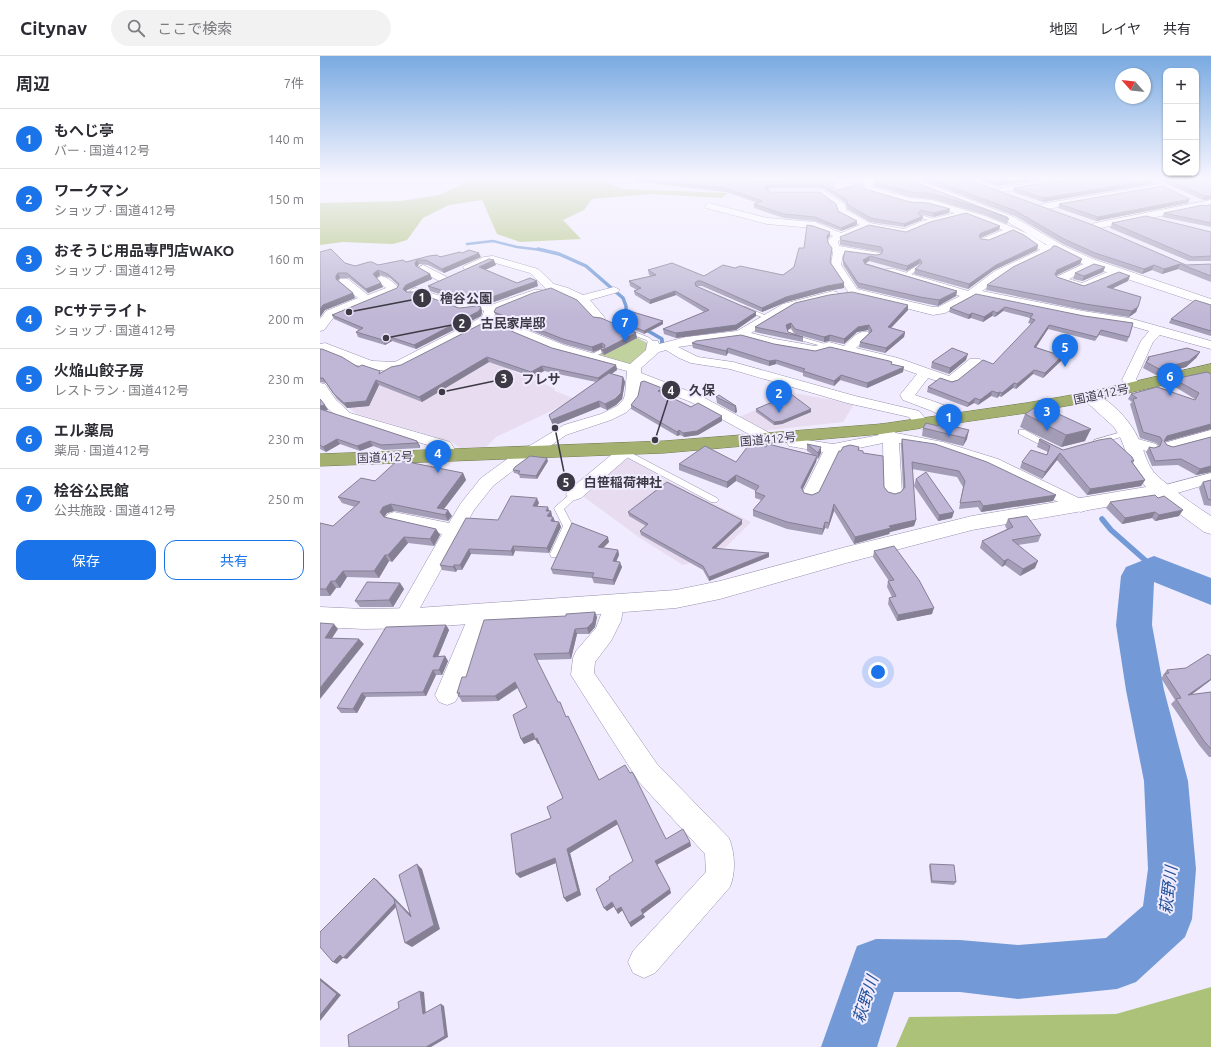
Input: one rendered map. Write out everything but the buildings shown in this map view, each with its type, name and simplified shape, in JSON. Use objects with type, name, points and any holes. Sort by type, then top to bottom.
[{"type":"highway","name":"国道412号","points":[[320,460],[450,454],[626,451],[791,437],[886,433],[922,424],[1090,397],[1211,369]]},
{"type":"street","points":[[794,223],[815,225],[840,236]]},
{"type":"street","points":[[864,223],[905,232],[925,223]]},
{"type":"street","points":[[993,223],[1026,236],[1044,248],[1058,247]]},
{"type":"street","points":[[1018,223],[1058,247],[1092,263],[1211,303]]},
{"type":"street","points":[[1102,223],[1091,225],[1109,232]]},
{"type":"street","points":[[853,291],[836,265],[837,250],[833,240],[867,225]]},
{"type":"street","points":[[990,238],[1012,230]]},
{"type":"street","points":[[404,618],[467,507],[487,482],[527,452],[533,451],[562,431],[606,416],[624,408],[631,400],[634,367],[658,347],[691,340],[741,334],[766,317],[790,304],[827,295],[853,291],[933,311],[941,310],[972,294],[1006,268],[1045,251],[1044,248]]},
{"type":"street","points":[[837,250],[876,255]]},
{"type":"street","points":[[603,319],[582,299],[564,290],[550,287],[534,271],[493,259],[488,259],[412,292],[461,307],[480,305],[489,314],[559,348],[633,372],[696,399],[769,439]]},
{"type":"street","points":[[1092,263],[1060,279],[1083,287],[1116,272]]},
{"type":"street","points":[[876,267],[911,280],[972,294],[1076,314],[1129,322],[1211,345]]},
{"type":"street","points":[[424,270],[443,279]]},
{"type":"street","points":[[327,322],[330,314],[394,288],[386,280]]},
{"type":"street","points":[[968,281],[982,285]]},
{"type":"street","points":[[343,283],[366,299]]},
{"type":"street","points":[[320,349],[325,347],[388,369],[398,366],[489,314],[550,287]]},
{"type":"street","points":[[582,299],[614,290]]},
{"type":"street","points":[[1136,387],[1129,380],[1146,341],[1158,329]]},
{"type":"street","points":[[741,334],[815,350],[820,350],[829,346],[892,361],[955,383],[975,362]]},
{"type":"street","points":[[846,350],[864,335]]},
{"type":"street","points":[[658,347],[699,361],[735,366],[744,370],[852,400],[914,414],[922,424]]},
{"type":"street","points":[[925,372],[907,395],[908,397],[936,408],[957,419]]},
{"type":"street","points":[[320,389],[330,403],[345,416],[444,445],[450,454]]},
{"type":"street","points":[[1090,397],[1110,413],[1124,428],[1139,465],[1146,475],[1164,492],[1211,527]]},
{"type":"street","points":[[886,433],[893,493]]},
{"type":"street","points":[[791,437],[795,443],[833,449],[886,433],[937,445],[992,464],[1081,506]]},
{"type":"street","points":[[1170,446],[1211,435]]},
{"type":"street","points":[[1129,439],[1150,447]]},
{"type":"street","points":[[811,494],[833,449]]},
{"type":"street","points":[[575,494],[626,451]]},
{"type":"street","points":[[320,617],[404,618],[676,599],[720,590],[846,555],[972,523],[1164,492],[1211,478]]},
{"type":"street","points":[[394,518],[454,530]]},
{"type":"street","points":[[614,604],[613,615],[601,641],[584,658],[582,675],[648,773],[719,848],[720,877],[644,962]]},
{"type":"street","points":[[447,695],[480,613]]},
{"type":"lane","points":[[911,280],[918,267]]},
{"type":"lane","points":[[738,306],[766,317]]},
{"type":"lane","points":[[620,328],[648,340],[658,347]]},
{"type":"lane","points":[[790,331],[791,336],[829,346]]},
{"type":"lane","points":[[589,357],[602,352]]},
{"type":"lane","points":[[1022,432],[1056,449]]},
{"type":"lane","points":[[1090,444],[1120,436],[1129,439]]},
{"type":"lane","points":[[626,451],[714,500]]},
{"type":"lane","points":[[555,554],[568,526],[558,508],[575,494]]},
{"type":"shaded area","points":[[485,322],[523,364],[512,371],[554,388],[555,391],[583,402],[566,404],[496,437],[484,449],[463,450],[452,442],[357,414],[339,400]]},
{"type":"shaded area","points":[[794,393],[854,404],[843,422],[759,431],[735,419]]},
{"type":"shaded area","points":[[624,455],[675,485],[751,522],[728,545],[710,557],[683,565],[640,538],[580,494]]},
{"type":"green space","points":[[320,223],[419,223],[407,240],[393,244],[343,242],[320,245]]},
{"type":"green space","points":[[492,223],[566,223],[581,239],[520,242],[497,234]]},
{"type":"green space","points":[[636,337],[647,343],[648,348],[630,364],[593,356],[608,347],[615,349]]},
{"type":"green space","points":[[1211,987],[1211,1047],[896,1047],[909,1017],[1116,1014]]},
{"type":"waterway","points":[[467,244],[493,241],[517,247],[542,250]]},
{"type":"waterway","points":[[538,249],[559,254],[586,266],[623,298],[626,306],[626,317],[629,319]]},
{"type":"waterway","points":[[643,328],[662,339],[662,344]]},
{"type":"waterway","points":[[1102,519],[1111,530],[1154,568]]},
{"type":"waterway","name":"萩野川","points":[[849,1047],[876,965],[960,966],[1018,972],[1117,963],[1167,919],[1172,869],[1166,781],[1145,690],[1134,625],[1138,576],[1154,568],[1211,592]]},
{"type":"place","name":"檜谷公園","points":[[349,312]]},
{"type":"place","name":"古民家岸邸","points":[[386,338]]},
{"type":"place","name":"桧谷公民館","points":[[625,342]]},
{"type":"place","name":"火焔山餃子房","points":[[1065,367]]},
{"type":"place","name":"フレサ","points":[[442,392]]},
{"type":"place","name":"エル薬局","points":[[1170,396]]},
{"type":"place","name":"ワークマン","points":[[779,413]]},
{"type":"place","name":"白笹稲荷神社","points":[[555,428]]},
{"type":"place","name":"おそうじ用品専門店WAKO","points":[[1047,431]]},
{"type":"place","name":"もへじ亭","points":[[949,437]]},
{"type":"place","name":"久保","points":[[655,440]]},
{"type":"place","name":"PCサテライト","points":[[438,473]]}]
